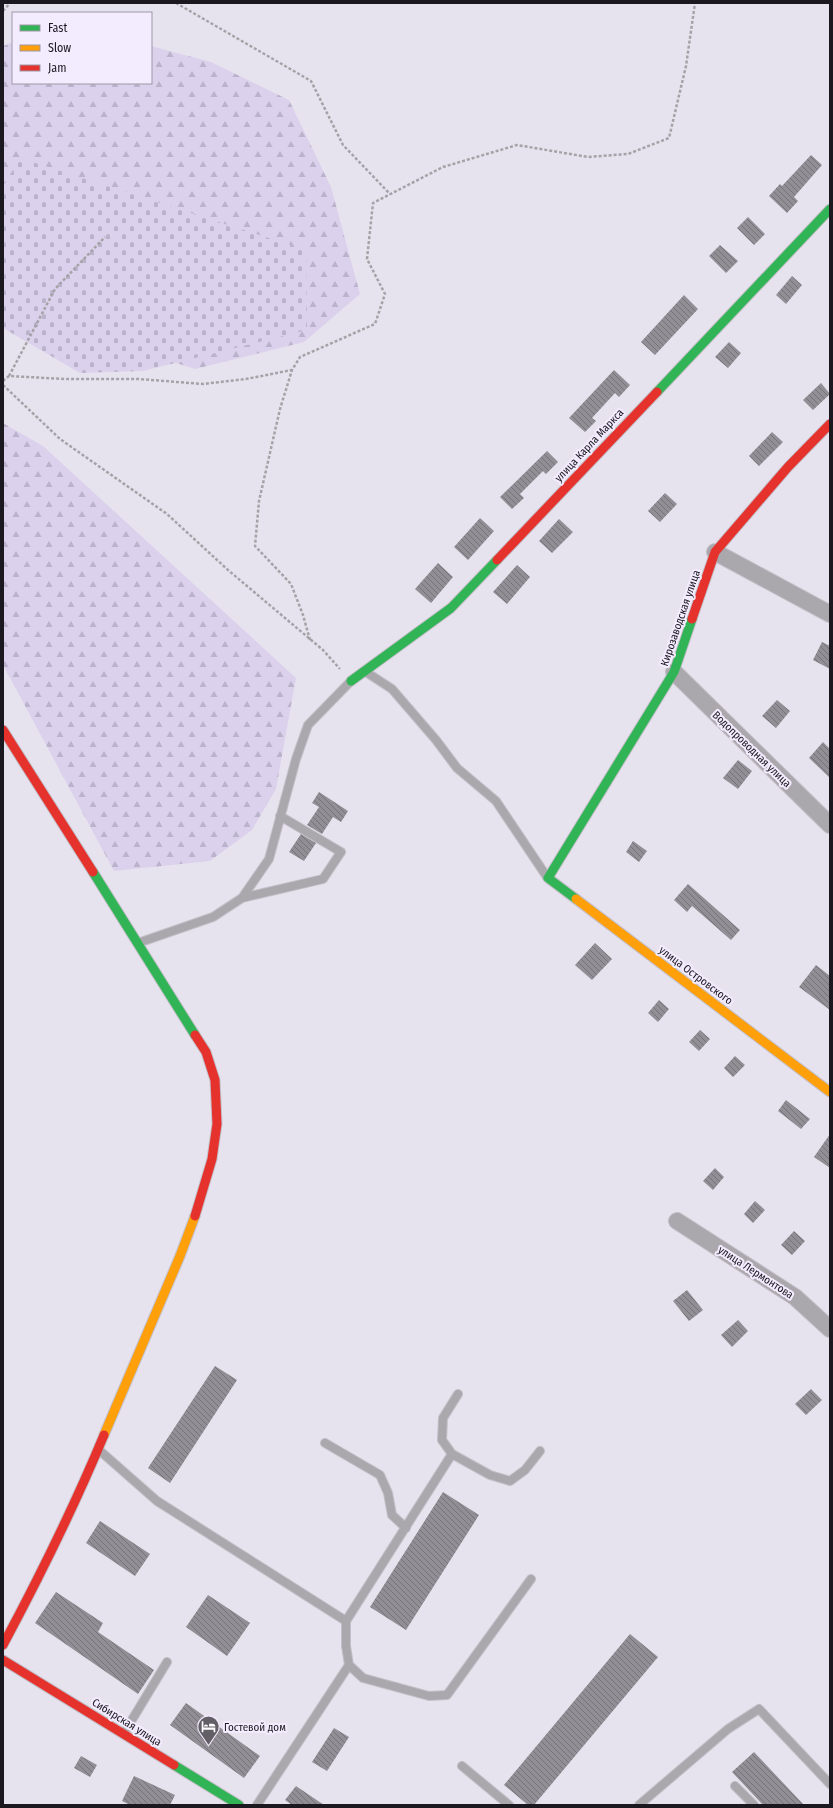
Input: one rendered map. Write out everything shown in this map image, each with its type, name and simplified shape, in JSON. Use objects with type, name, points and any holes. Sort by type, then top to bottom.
[{"type":"street","name":"улица Карла Маркса","points":[[351,681],[451,608],[830,209]]},
{"type":"street","name":"Кирозаводская улица","points":[[548,878],[674,672],[715,552],[788,467],[830,424]]},
{"type":"street","points":[[715,552],[830,614]]},
{"type":"street","name":"Водопроводная улица","points":[[674,672],[830,825]]},
{"type":"street","points":[[3,730],[206,1052],[215,1080],[217,1124],[212,1159],[201,1199],[180,1256],[80,1492],[39,1578],[3,1645]]},
{"type":"street","name":"улица Островского","points":[[548,878],[830,1092]]},
{"type":"street","name":"улица Лермонтова","points":[[677,1221],[795,1297],[830,1328]]},
{"type":"street","name":"Сибирская улица","points":[[3,1660],[239,1805]]},
{"type":"lane","points":[[366,671],[392,689],[436,740],[457,768],[496,801],[548,878]]},
{"type":"lane","points":[[137,944],[213,918],[242,898],[269,859],[296,759],[308,725],[351,681]]},
{"type":"lane","points":[[242,898],[322,879],[341,852],[280,816]]},
{"type":"lane","points":[[458,1394],[443,1418],[442,1440],[452,1454],[490,1475],[510,1481],[525,1470],[540,1452]]},
{"type":"lane","points":[[325,1443],[380,1475],[388,1493],[392,1515],[406,1528]]},
{"type":"lane","points":[[98,1450],[157,1501],[346,1621]]},
{"type":"lane","points":[[452,1454],[346,1621],[346,1646],[349,1665],[363,1678],[383,1685],[429,1696],[447,1695],[531,1579]]},
{"type":"lane","points":[[124,1734],[168,1662]]},
{"type":"lane","points":[[257,1805],[349,1665]]},
{"type":"lane","points":[[639,1805],[728,1730],[759,1709],[830,1784]]},
{"type":"lane","points":[[462,1766],[509,1805]]},
{"type":"lane","points":[[735,1786],[754,1805]]},
{"type":"path","points":[[3,11],[10,3]]},
{"type":"path","points":[[176,3],[311,81],[343,145],[390,194]]},
{"type":"path","points":[[310,640],[303,614],[291,584],[255,546],[259,500],[280,409],[292,370],[300,357],[375,324],[385,294],[367,259],[373,203],[443,167],[517,145],[588,157],[628,154],[669,138],[686,66],[695,3]]},
{"type":"path","points":[[3,381],[9,376],[55,289],[105,237]]},
{"type":"path","points":[[9,376],[65,379],[139,379],[203,384],[246,379],[292,370]]},
{"type":"path","points":[[3,385],[60,439],[167,514],[228,570],[323,650],[351,681]]},
{"type":"green space","points":[[12,42],[12,84],[152,84],[152,46],[211,62],[289,100],[331,187],[360,294],[304,342],[195,369],[113,343],[3,317],[3,46]]},
{"type":"green space","points":[[20,158],[306,250],[307,330],[143,371],[80,373],[3,328],[3,186]]},
{"type":"green space","points":[[3,423],[43,446],[296,678],[276,789],[252,830],[210,861],[114,871],[3,665]]},
{"type":"building","points":[[811,155],[822,165],[794,197],[798,201],[787,213],[769,196],[780,184],[782,186]]},
{"type":"building","points":[[748,217],[765,234],[754,245],[737,228]]},
{"type":"building","points":[[720,245],[738,261],[726,273],[709,256]]},
{"type":"building","points":[[792,276],[802,285],[786,304],[776,295]]},
{"type":"building","points":[[684,295],[698,309],[655,355],[641,342]]},
{"type":"building","points":[[729,342],[741,353],[728,368],[715,357]]},
{"type":"building","points":[[614,370],[630,385],[619,397],[615,393],[592,418],[596,421],[585,432],[569,418]]},
{"type":"building","points":[[821,383],[830,394],[813,410],[803,400]]},
{"type":"building","points":[[772,432],[783,442],[759,466],[749,456]]},
{"type":"building","points":[[547,451],[558,462],[546,474],[543,471],[520,494],[524,498],[512,509],[500,497]]},
{"type":"building","points":[[665,493],[677,504],[660,522],[648,511]]},
{"type":"building","points":[[480,518],[494,531],[468,560],[454,547]]},
{"type":"building","points":[[559,519],[573,532],[552,553],[539,541]]},
{"type":"building","points":[[438,563],[453,577],[431,603],[415,589]]},
{"type":"building","points":[[517,565],[530,577],[507,604],[493,592]]},
{"type":"building","points":[[822,642],[830,646],[830,669],[813,660]]},
{"type":"building","points":[[777,700],[790,711],[776,728],[762,716]]},
{"type":"building","points":[[823,742],[830,749],[830,778],[809,758]]},
{"type":"building","points":[[738,760],[752,771],[738,789],[723,778]]},
{"type":"building","points":[[319,792],[348,811],[341,822],[333,817],[322,834],[307,825],[319,807],[312,803]]},
{"type":"building","points":[[301,834],[316,843],[304,861],[289,852]]},
{"type":"building","points":[[633,841],[647,851],[639,862],[626,852]]},
{"type":"building","points":[[688,884],[740,930],[731,940],[692,906],[687,912],[674,900]]},
{"type":"building","points":[[595,943],[612,959],[592,980],[575,965]]},
{"type":"building","points":[[816,965],[830,976],[830,1010],[799,987]]},
{"type":"building","points":[[659,1000],[669,1009],[658,1022],[648,1013]]},
{"type":"building","points":[[700,1030],[710,1039],[699,1051],[689,1042]]},
{"type":"building","points":[[735,1056],[745,1065],[733,1077],[724,1068]]},
{"type":"building","points":[[786,1100],[810,1119],[801,1129],[778,1111]]},
{"type":"building","points":[[830,1134],[830,1168],[814,1157]]},
{"type":"building","points":[[715,1168],[724,1177],[713,1190],[703,1181]]},
{"type":"building","points":[[755,1201],[765,1210],[753,1223],[744,1214]]},
{"type":"building","points":[[794,1231],[805,1241],[792,1255],[781,1245]]},
{"type":"building","points":[[687,1290],[703,1310],[689,1321],[673,1301]]},
{"type":"building","points":[[738,1320],[748,1331],[732,1347],[721,1335]]},
{"type":"building","points":[[215,1366],[237,1380],[170,1483],[148,1468]]},
{"type":"building","points":[[811,1389],[822,1400],[806,1415],[795,1404]]},
{"type":"building","points":[[443,1492],[479,1515],[406,1630],[370,1607]]},
{"type":"building","points":[[100,1521],[150,1554],[135,1576],[86,1543]]},
{"type":"building","points":[[56,1592],[103,1623],[98,1632],[154,1670],[138,1694],[35,1623]]},
{"type":"building","points":[[208,1595],[250,1623],[227,1656],[186,1627]]},
{"type":"building","points":[[630,1634],[658,1657],[534,1805],[528,1805],[504,1785]]},
{"type":"building","points":[[186,1703],[260,1756],[244,1778],[170,1725]]},
{"type":"building","points":[[334,1728],[349,1737],[327,1771],[312,1762]]},
{"type":"building","points":[[754,1752],[804,1805],[763,1805],[732,1772]]},
{"type":"building","points":[[81,1756],[97,1765],[90,1777],[74,1768]]},
{"type":"building","points":[[134,1776],[175,1795],[170,1805],[130,1805],[122,1801]]},
{"type":"building","points":[[296,1786],[324,1805],[292,1805],[285,1800]]},
{"type":"traffic: fast","points":[[657,392],[830,209]]},
{"type":"traffic: fast","points":[[351,681],[451,608],[497,560]]},
{"type":"traffic: fast","points":[[576,899],[548,878],[674,672],[692,619]]},
{"type":"traffic: fast","points":[[93,872],[195,1035]]},
{"type":"traffic: fast","points":[[174,1765],[239,1805]]},
{"type":"traffic: slow","points":[[576,899],[830,1092]]},
{"type":"traffic: slow","points":[[104,1435],[180,1256],[195,1216]]},
{"type":"traffic: jam","points":[[497,560],[657,392]]},
{"type":"traffic: jam","points":[[692,619],[715,552],[788,467],[830,424]]},
{"type":"traffic: jam","points":[[3,730],[93,872]]},
{"type":"traffic: jam","points":[[195,1035],[206,1052],[215,1080],[217,1124],[212,1159],[195,1216]]},
{"type":"traffic: jam","points":[[3,1645],[56,1541],[104,1435]]},
{"type":"traffic: jam","points":[[3,1660],[174,1765]]},
{"type":"place","name":"Гостевой дом","points":[[209,1746]]}]
